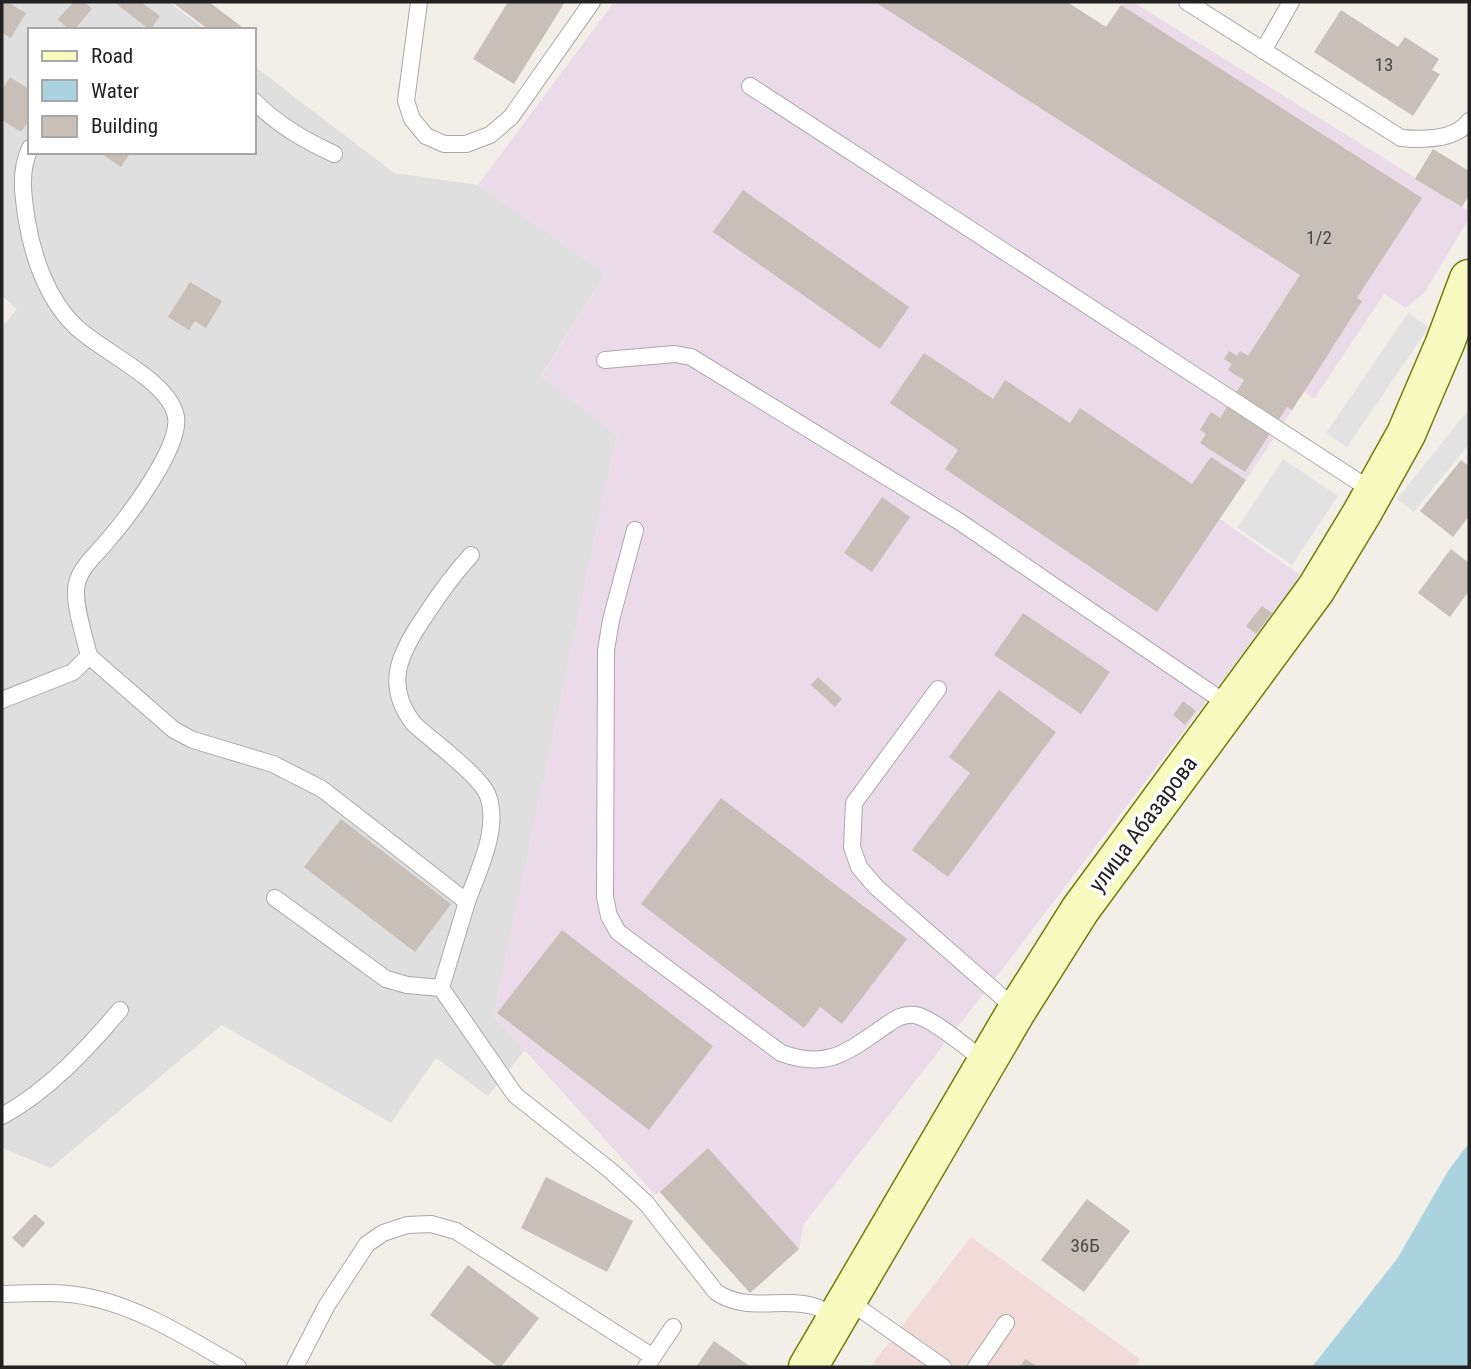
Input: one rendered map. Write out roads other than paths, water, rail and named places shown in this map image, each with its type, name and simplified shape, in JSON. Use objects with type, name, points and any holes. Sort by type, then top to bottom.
[{"type":"street","name":"улица Абазарова","points":[[808,1367],[1017,1010],[1080,910],[1317,589],[1374,492],[1410,423],[1469,279]]},
{"type":"lane","points":[[419,2],[406,101],[412,119],[426,136],[444,144],[466,144],[489,135],[511,117],[592,2]]},
{"type":"lane","points":[[1187,2],[1401,138],[1415,139],[1455,133],[1469,121]]},
{"type":"lane","points":[[1263,51],[1291,2]]},
{"type":"lane","points":[[750,86],[1374,492]]},
{"type":"lane","points":[[256,103],[282,126],[334,154]]},
{"type":"lane","points":[[28,154],[23,173],[23,191],[29,229],[46,285],[75,326],[159,386],[172,403],[176,417],[176,435],[167,454],[127,517],[83,570],[76,584],[89,656],[174,730],[193,740],[273,764],[322,789],[467,902]]},
{"type":"lane","points":[[606,360],[675,354],[691,356],[960,522],[1231,706]]},
{"type":"lane","points":[[635,530],[611,620],[606,650],[605,897],[609,916],[618,932],[781,1053],[800,1060],[822,1060],[842,1054],[899,1017],[911,1014],[924,1017],[987,1063]]},
{"type":"lane","points":[[441,988],[489,831],[491,811],[488,794],[479,782],[405,713],[399,698],[398,663],[405,644],[443,589],[471,555]]},
{"type":"lane","points":[[2,700],[73,672],[89,656]]},
{"type":"lane","points":[[939,689],[854,803],[852,846],[859,867],[876,887],[1017,1010]]},
{"type":"lane","points":[[275,898],[386,979],[407,985],[441,988],[484,1047],[515,1096],[611,1171],[646,1203],[716,1292],[728,1300],[743,1304],[805,1304],[843,1310],[943,1367]]},
{"type":"lane","points":[[2,1116],[61,1073],[120,1010]]},
{"type":"lane","points":[[295,1367],[327,1305],[367,1244],[383,1233],[407,1225],[431,1224],[456,1231],[650,1362],[673,1327]]},
{"type":"lane","points":[[2,1294],[42,1293],[90,1297],[116,1305],[160,1323],[238,1367]]},
{"type":"lane","points":[[976,1367],[1006,1323]]},
{"type":"water","points":[[1469,1143],[1469,1367],[1312,1367],[1397,1259],[1448,1171]]}]
